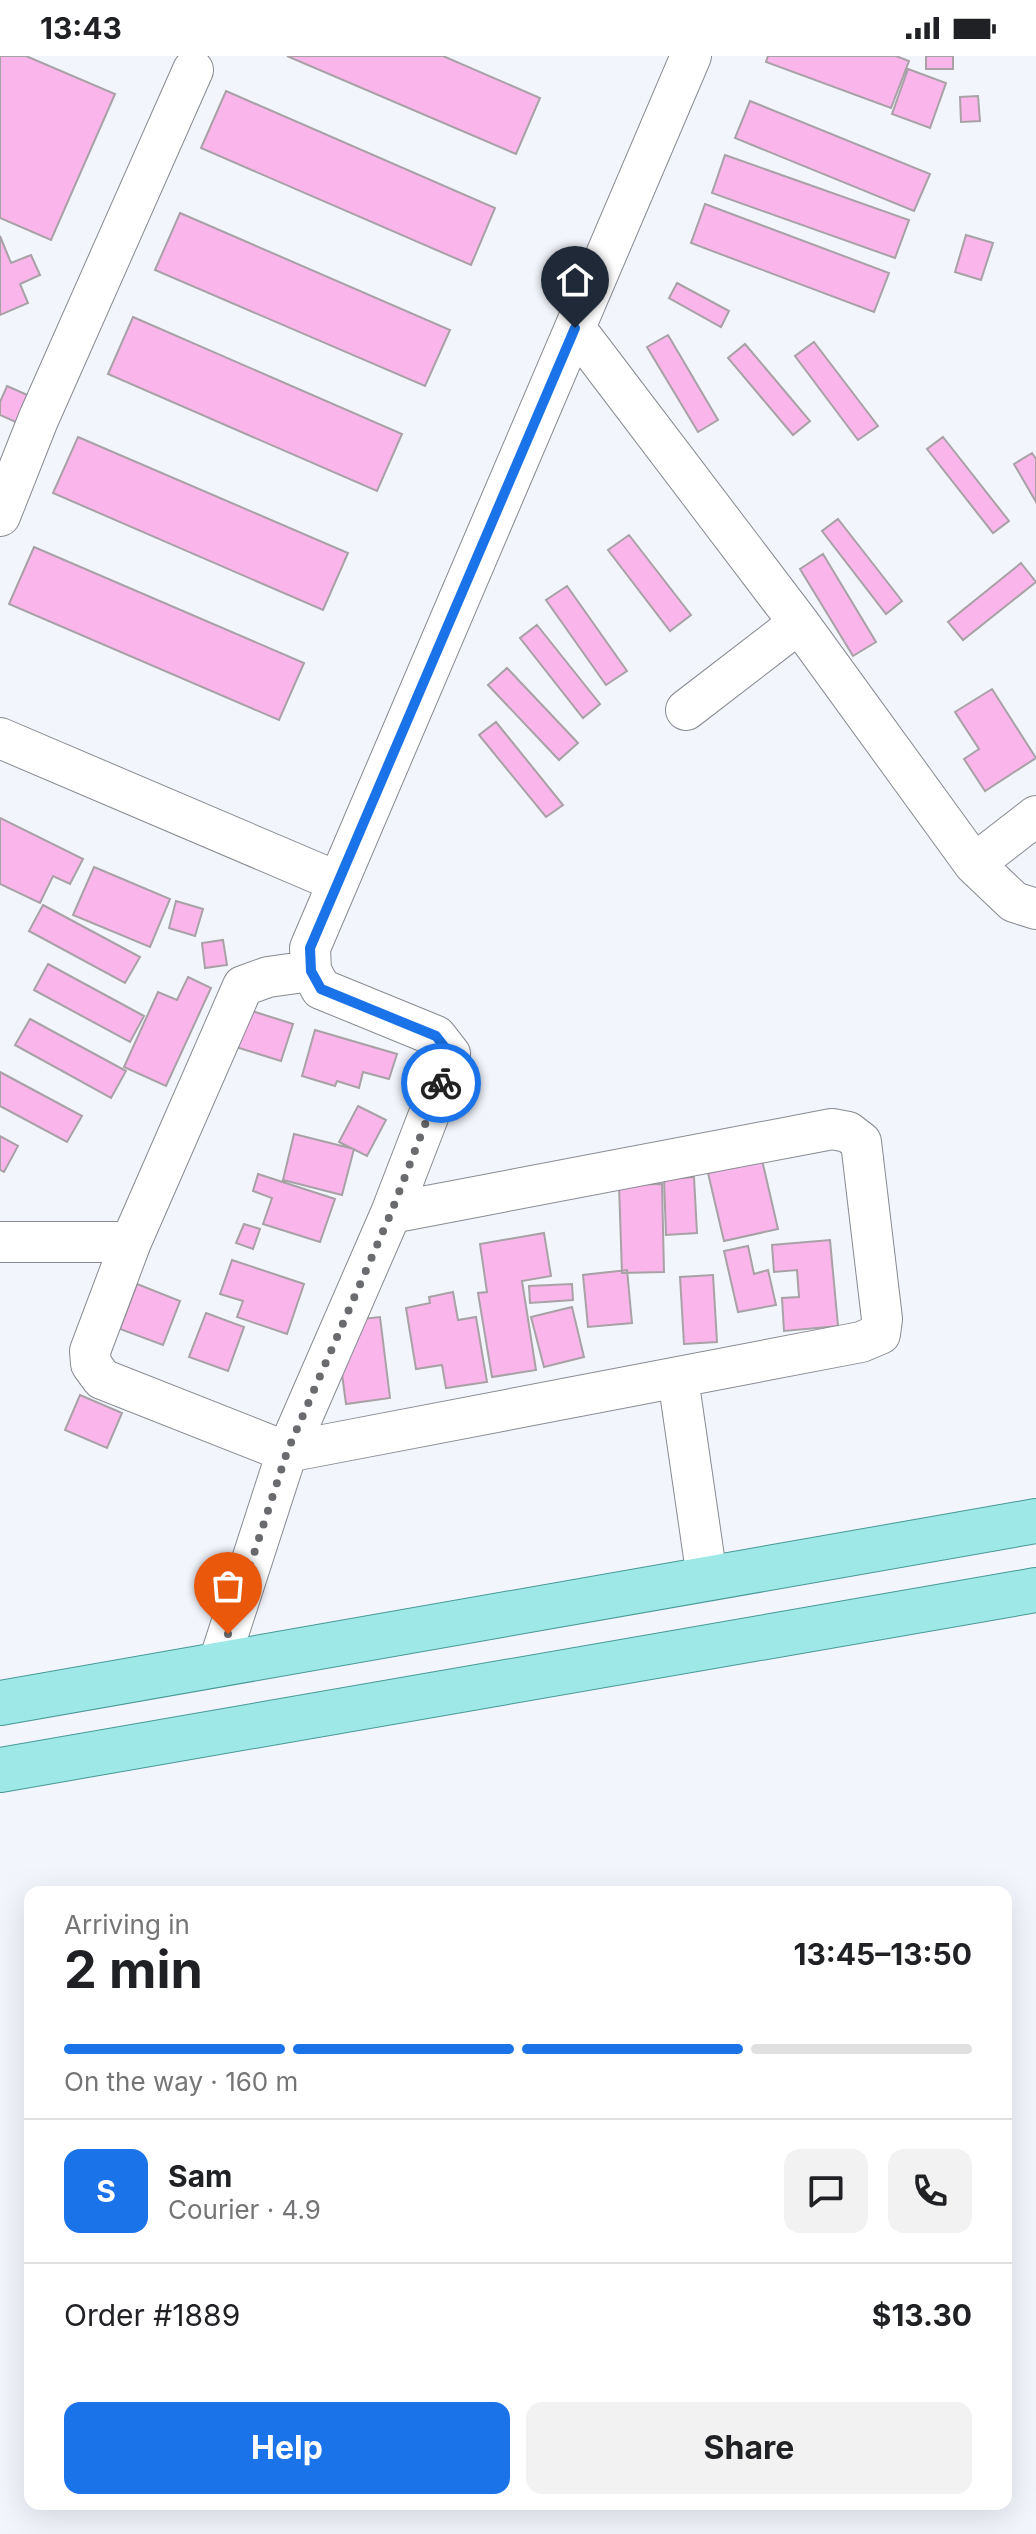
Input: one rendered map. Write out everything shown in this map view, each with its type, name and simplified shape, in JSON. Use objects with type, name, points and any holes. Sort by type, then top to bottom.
[{"type":"main road","points":[[0,1703],[1036,1521]]},
{"type":"main road","points":[[0,1770],[1036,1590]]},
{"type":"street","points":[[218,1665],[287,1452],[391,1213],[450,1054],[436,1036],[321,989],[311,971],[310,948],[691,56]]},
{"type":"street","points":[[0,516],[184,61]]},
{"type":"street","points":[[575,328],[799,623],[974,864],[1014,902],[1036,909]]},
{"type":"street","points":[[686,710],[799,623]]},
{"type":"street","points":[[0,738],[338,882]]},
{"type":"street","points":[[974,864],[1036,816]]},
{"type":"street","points":[[311,971],[268,977],[243,986],[131,1242],[90,1351],[91,1364],[102,1379],[287,1452],[861,1342],[880,1334],[882,1319],[861,1142],[848,1132],[832,1129],[391,1213]]},
{"type":"street","points":[[0,1242],[131,1242]]},
{"type":"street","points":[[678,1378],[707,1578]]},
{"type":"building","points":[[0,56],[26,56],[115,94],[51,240],[0,218]]},
{"type":"building","points":[[287,56],[443,56],[540,98],[516,154]]},
{"type":"building","points":[[768,56],[896,56],[909,61],[891,108],[766,62]]},
{"type":"building","points":[[926,56],[953,56],[953,69],[926,69]]},
{"type":"building","points":[[908,69],[946,83],[930,128],[892,114]]},
{"type":"building","points":[[226,91],[495,208],[471,265],[201,148]]},
{"type":"building","points":[[978,96],[980,121],[961,122],[960,97]]},
{"type":"building","points":[[750,101],[930,174],[914,211],[735,138]]},
{"type":"building","points":[[725,155],[909,220],[895,258],[712,193]]},
{"type":"building","points":[[705,204],[889,273],[874,312],[691,243]]},
{"type":"building","points":[[180,213],[450,330],[425,386],[155,270]]},
{"type":"building","points":[[966,235],[993,243],[981,280],[955,272]]},
{"type":"building","points":[[0,236],[11,263],[31,255],[40,275],[20,284],[28,303],[0,315]]},
{"type":"building","points":[[677,283],[729,311],[721,327],[669,298]]},
{"type":"building","points":[[133,317],[402,434],[377,491],[108,374]]},
{"type":"building","points":[[668,335],[718,420],[698,432],[647,347]]},
{"type":"building","points":[[814,342],[878,426],[858,440],[795,356]]},
{"type":"building","points":[[745,344],[810,421],[793,435],[728,358]]},
{"type":"building","points":[[7,386],[41,401],[29,428],[0,415],[0,402]]},
{"type":"building","points":[[78,437],[348,553],[323,610],[53,493]]},
{"type":"building","points":[[943,437],[1009,521],[993,533],[927,449]]},
{"type":"building","points":[[1032,453],[1036,459],[1036,502],[1014,464]]},
{"type":"building","points":[[838,519],[902,601],[886,614],[822,531]]},
{"type":"building","points":[[629,535],[691,615],[670,631],[608,550]]},
{"type":"building","points":[[34,547],[304,663],[279,720],[9,604]]},
{"type":"building","points":[[823,554],[876,642],[853,656],[800,569]]},
{"type":"building","points":[[1021,563],[1036,582],[963,640],[948,622]]},
{"type":"building","points":[[567,586],[627,671],[606,685],[546,600]]},
{"type":"building","points":[[537,625],[600,704],[583,718],[520,638]]},
{"type":"building","points":[[507,668],[578,743],[559,760],[488,685]]},
{"type":"building","points":[[992,689],[1036,758],[985,791],[964,759],[979,749],[955,712]]},
{"type":"building","points":[[496,722],[563,805],[546,817],[479,735]]},
{"type":"building","points":[[0,818],[83,859],[70,884],[53,876],[40,903],[0,884]]},
{"type":"building","points":[[94,867],[170,899],[150,947],[73,915]]},
{"type":"building","points":[[176,901],[203,909],[195,936],[169,928]]},
{"type":"building","points":[[43,905],[140,957],[125,983],[29,931]]},
{"type":"building","points":[[223,940],[227,965],[205,968],[202,943]]},
{"type":"building","points":[[48,964],[144,1016],[130,1042],[34,990]]},
{"type":"building","points":[[188,977],[211,988],[166,1086],[124,1067],[158,992],[177,1000]]},
{"type":"building","points":[[249,1010],[293,1024],[281,1061],[236,1047]]},
{"type":"building","points":[[30,1019],[126,1071],[111,1098],[15,1045]]},
{"type":"building","points":[[315,1030],[397,1054],[389,1079],[363,1072],[359,1088],[337,1081],[335,1086],[302,1076]]},
{"type":"building","points":[[0,1072],[82,1116],[67,1142],[0,1106]]},
{"type":"building","points":[[358,1106],[386,1120],[367,1156],[339,1142]]},
{"type":"building","points":[[294,1134],[354,1149],[342,1195],[283,1180]]},
{"type":"building","points":[[0,1136],[18,1146],[4,1172],[0,1170]]},
{"type":"building","points":[[762,1160],[778,1229],[724,1241],[708,1173]]},
{"type":"building","points":[[258,1174],[335,1199],[320,1242],[263,1224],[272,1198],[253,1191]]},
{"type":"building","points":[[694,1177],[697,1233],[666,1235],[664,1179]]},
{"type":"building","points":[[662,1184],[664,1272],[622,1273],[619,1185]]},
{"type":"building","points":[[244,1224],[260,1229],[253,1249],[236,1243]]},
{"type":"building","points":[[544,1233],[551,1276],[522,1281],[536,1370],[492,1377],[478,1293],[487,1292],[480,1244]]},
{"type":"building","points":[[830,1240],[838,1326],[784,1331],[782,1298],[799,1297],[797,1270],[774,1272],[772,1245]]},
{"type":"building","points":[[748,1246],[754,1274],[768,1270],[776,1305],[738,1312],[724,1251]]},
{"type":"building","points":[[232,1260],[304,1284],[287,1334],[237,1317],[243,1301],[220,1294]]},
{"type":"building","points":[[627,1270],[632,1323],[588,1327],[583,1275]]},
{"type":"building","points":[[713,1275],[717,1342],[684,1344],[680,1277]]},
{"type":"building","points":[[137,1284],[180,1301],[163,1345],[120,1329]]},
{"type":"building","points":[[572,1284],[573,1300],[530,1303],[529,1286]]},
{"type":"building","points":[[453,1292],[458,1320],[476,1317],[487,1382],[446,1388],[442,1365],[416,1369],[406,1308],[430,1303],[429,1297]]},
{"type":"building","points":[[572,1307],[584,1357],[544,1367],[531,1317]]},
{"type":"building","points":[[206,1313],[244,1327],[228,1371],[189,1357]]},
{"type":"building","points":[[380,1317],[390,1398],[346,1404],[335,1322]]},
{"type":"building","points":[[80,1395],[122,1413],[107,1448],[65,1430]]},
{"type":"way so far","points":[[228,1634],[287,1452],[391,1213],[441,1083]]},
{"type":"route","points":[[441,1083],[450,1054],[436,1036],[321,989],[311,971],[310,948],[575,328]]}]
